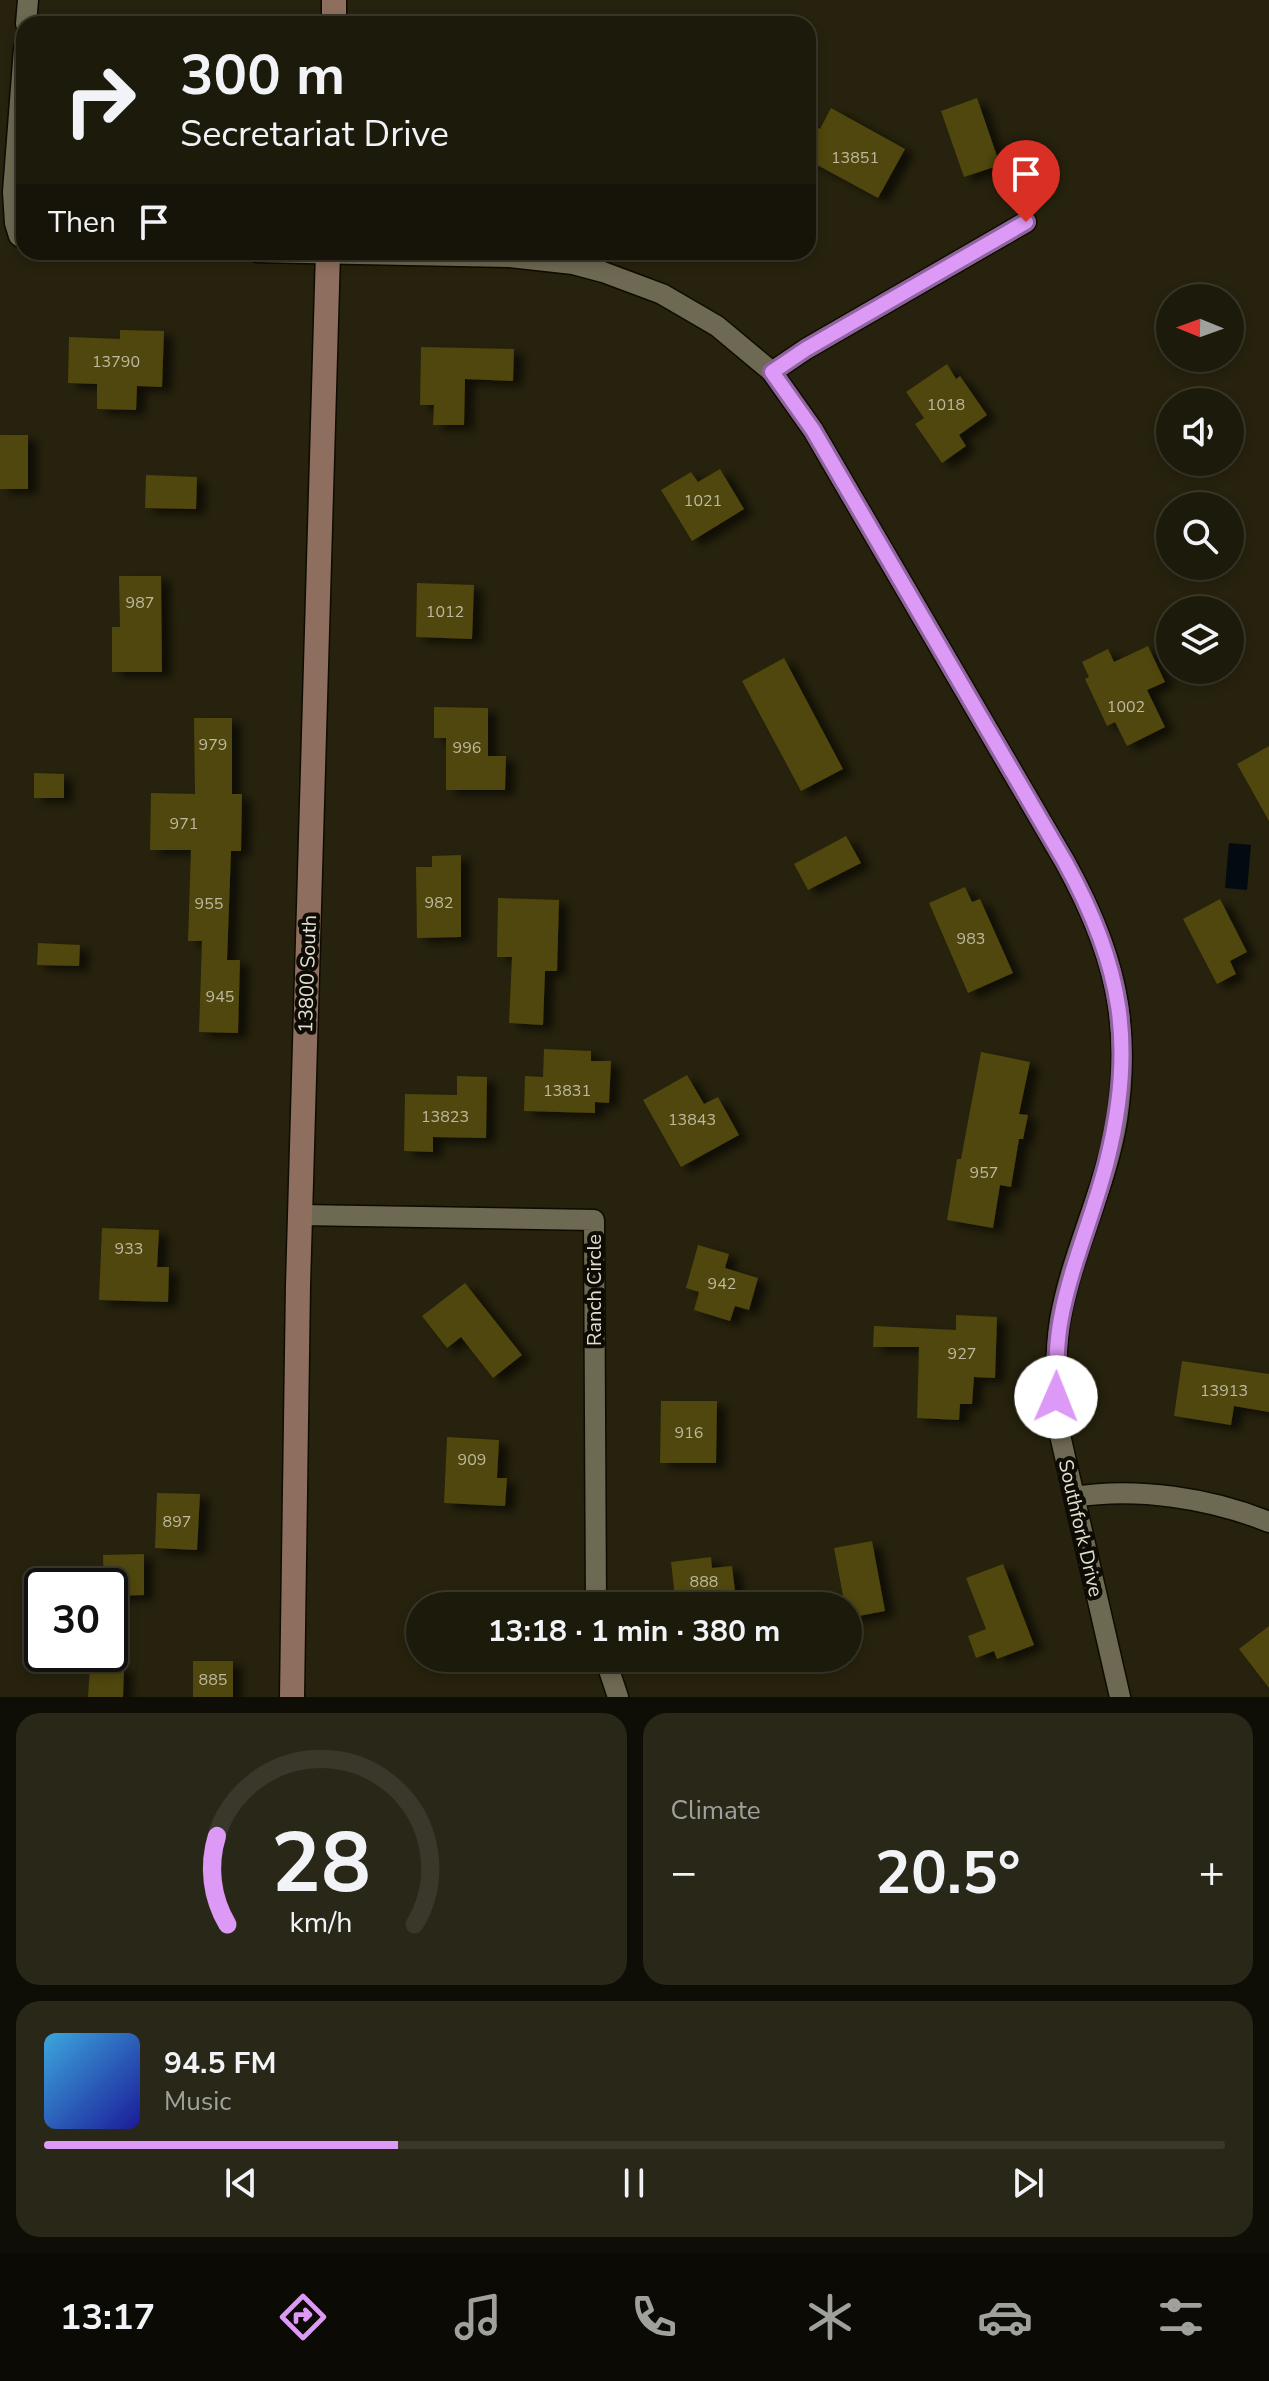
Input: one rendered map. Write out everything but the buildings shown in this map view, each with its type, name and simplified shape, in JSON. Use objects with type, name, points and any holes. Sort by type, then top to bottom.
[{"type":"main road","name":"13800 South","points":[[292,1697],[300,1215],[328,260]]},
{"type":"street","points":[[16,153],[13,192],[16,225]]},
{"type":"street","points":[[772,372],[806,349],[1026,222]]},
{"type":"street","name":"Southfork Drive","points":[[537,260],[573,264],[603,272],[662,294],[690,309],[742,345],[772,372],[813,430],[1065,862],[1101,933],[1112,969],[1121,1042],[1116,1121],[1107,1163],[1060,1321],[1056,1397],[1060,1435],[1120,1697]]},
{"type":"street","name":"Ranch Circle","points":[[300,1215],[594,1220],[596,1592]]},
{"type":"street","points":[[1074,1497],[1124,1493],[1194,1501],[1228,1508],[1269,1522]]},
{"type":"street","points":[[610,1672],[618,1697]]},
{"type":"shaded area","points":[[1229,843],[1251,845],[1247,890],[1225,888]]},
{"type":"route","points":[[1026,222],[789,359],[772,372],[813,430],[1065,862],[1101,933],[1112,969],[1121,1042],[1116,1121],[1107,1163],[1060,1321],[1056,1397]]}]
